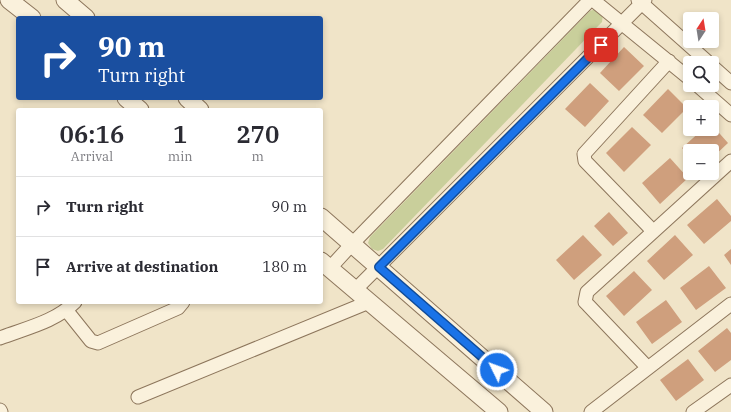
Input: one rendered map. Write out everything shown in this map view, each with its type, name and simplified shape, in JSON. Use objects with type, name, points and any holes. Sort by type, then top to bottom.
[{"type":"street","points":[[9,0],[29,16]]},
{"type":"street","points":[[65,0],[84,16]]},
{"type":"street","points":[[499,412],[325,265],[352,244],[590,0]]},
{"type":"street","points":[[594,0],[683,73]]},
{"type":"street","points":[[355,290],[623,23],[642,1],[701,56]]},
{"type":"street","points":[[653,231],[585,161],[584,154],[669,61]]},
{"type":"street","points":[[719,72],[731,83]]},
{"type":"street","points":[[705,92],[731,115]]},
{"type":"street","points":[[128,100],[138,108]]},
{"type":"street","points":[[189,100],[198,108]]},
{"type":"street","points":[[648,368],[585,302],[585,296],[587,292],[731,160]]},
{"type":"street","points":[[323,219],[544,412]]},
{"type":"street","points":[[138,397],[369,302]]},
{"type":"street","points":[[0,338],[40,324],[71,306],[91,341],[98,343],[178,308],[181,304]]},
{"type":"street","points":[[591,412],[731,304]]},
{"type":"street","points":[[693,412],[731,385]]},
{"type":"green space","points":[[595,9],[603,14],[602,22],[383,249],[378,251],[372,249],[368,243],[370,237],[590,11]]},
{"type":"building","points":[[624,47],[644,66],[619,91],[600,73]]},
{"type":"building","points":[[590,83],[609,101],[585,127],[565,109]]},
{"type":"building","points":[[668,89],[683,104],[683,112],[662,133],[643,115]]},
{"type":"building","points":[[632,127],[651,145],[624,172],[606,153]]},
{"type":"building","points":[[719,133],[728,143],[719,151],[719,144],[686,144],[695,136],[719,136]]},
{"type":"building","points":[[670,158],[683,172],[683,180],[686,180],[660,204],[642,183]]},
{"type":"building","points":[[717,199],[731,216],[731,221],[704,244],[687,225]]},
{"type":"building","points":[[609,212],[628,233],[613,246],[594,226]]},
{"type":"building","points":[[583,235],[602,255],[574,280],[556,260]]},
{"type":"building","points":[[675,235],[693,255],[664,280],[647,261]]},
{"type":"building","points":[[731,249],[731,265],[724,255]]},
{"type":"building","points":[[709,266],[726,288],[696,310],[680,288]]},
{"type":"building","points":[[634,271],[652,290],[624,316],[606,296]]},
{"type":"building","points":[[666,300],[682,322],[652,344],[636,322]]},
{"type":"building","points":[[727,328],[731,333],[731,360],[715,372],[698,351]]},
{"type":"building","points":[[688,359],[704,380],[676,401],[660,380]]},
{"type":"route","points":[[497,370],[379,267],[601,45]]}]
